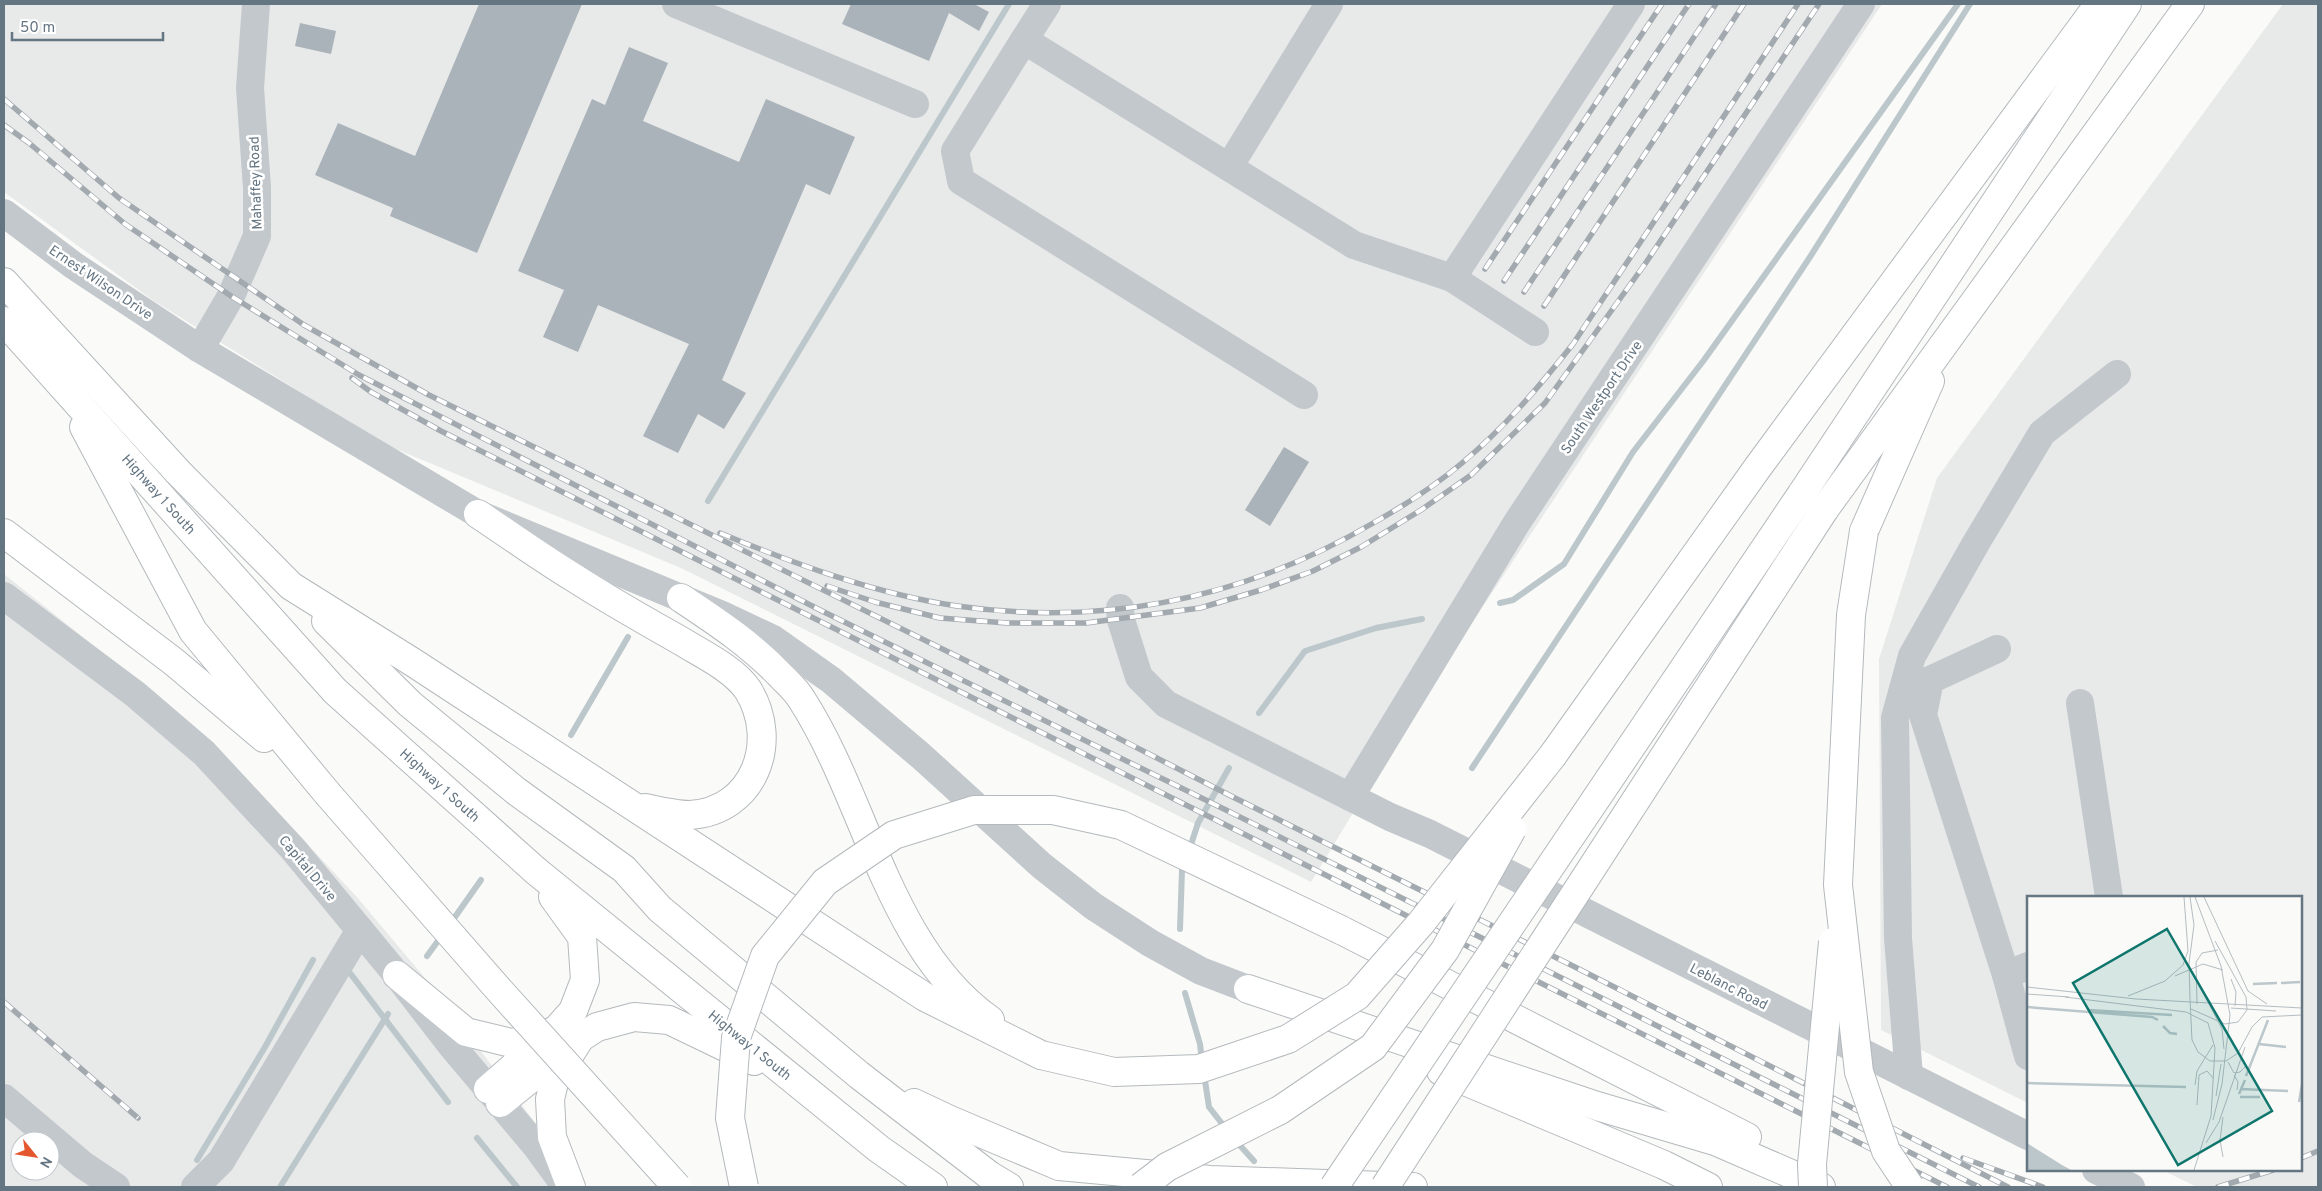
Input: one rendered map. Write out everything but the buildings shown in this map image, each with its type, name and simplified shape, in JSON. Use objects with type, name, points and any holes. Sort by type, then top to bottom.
[{"type":"highway","points":[[291,586],[414,663],[632,805],[773,900],[925,997],[1040,1055],[1114,1072],[1199,1069],[1288,1039],[1357,996],[1421,923],[1553,755],[1758,467],[2099,4]]},
{"type":"highway","points":[[1334,1187],[1801,495],[2127,4]]},
{"type":"highway","points":[[1385,1187],[1824,510],[1954,327],[2190,4]]},
{"type":"highway","points":[[4,282],[178,472],[410,704],[516,791],[624,869],[660,909],[859,1075],[989,1175],[1009,1187]]},
{"type":"highway","name":"Highway 1 South","points":[[4,322],[335,691],[536,871],[879,1148],[933,1187]]},
{"type":"highway","points":[[1813,1187],[1812,1164],[1838,885],[1851,615],[1864,531],[1954,327]]},
{"type":"highway","points":[[64,388],[193,631],[327,794],[500,991],[677,1187]]},
{"type":"highway","points":[[478,514],[575,579],[722,666],[747,689],[760,717],[763,738],[756,770],[740,793],[718,808],[690,815],[673,814],[632,805]]},
{"type":"highway","points":[[4,533],[174,662],[327,794]]},
{"type":"highway","points":[[681,598],[731,631],[761,655],[801,698],[835,760],[908,926],[938,970],[980,1012],[1040,1055]]},
{"type":"highway","points":[[1141,1187],[1167,1167],[1280,1110],[1373,1047],[1445,950],[1553,755]]},
{"type":"highway","points":[[744,1187],[730,1118],[736,1038],[765,956],[825,882],[894,834],[974,810],[1053,810],[1122,825],[1341,930],[1766,1147],[1833,1187]]},
{"type":"highway","points":[[536,871],[582,937],[585,980],[573,1011],[569,1033],[550,1098],[552,1137],[571,1187]]},
{"type":"highway","points":[[1838,885],[1859,1072],[1886,1151],[1910,1187]]},
{"type":"highway","points":[[398,975],[466,1032],[511,1043],[569,1033],[634,1017],[670,1020],[790,1077]]},
{"type":"highway","points":[[1248,989],[1655,1162],[1708,1187]]},
{"type":"highway","points":[[1248,989],[1597,1106],[1715,1141],[1822,1187]]},
{"type":"highway","points":[[494,1096],[569,1033]]},
{"type":"highway","points":[[859,1075],[950,1120],[1059,1166],[1210,1180],[1413,1187]]},
{"type":"highway","points":[[879,1148],[926,1187]]},
{"type":"street","name":"Mahaffey Road","points":[[200,349],[231,296],[257,236],[257,188],[250,88],[256,4]]},
{"type":"street","points":[[676,4],[915,104]]},
{"type":"street","points":[[1046,4],[955,151],[960,181],[1304,395]]},
{"type":"street","points":[[1229,167],[1329,4]]},
{"type":"street","points":[[1452,278],[1631,4]]},
{"type":"street","name":"South Westport Drive","points":[[1350,797],[1516,524],[1861,4]]},
{"type":"street","points":[[1024,40],[1354,245],[1452,278],[1535,332]]},
{"type":"street","name":"Ernest Wilson Drive","points":[[4,213],[73,265],[200,349],[478,514],[773,638],[831,680],[921,756],[1042,866],[1093,906],[1150,944],[1200,971],[1248,989]]},
{"type":"street","points":[[1909,1076],[1898,938],[1895,718],[1912,656],[1976,543],[2042,433],[2117,374]]},
{"type":"street","name":"Capital Drive","points":[[4,596],[135,694],[204,753],[293,849],[398,975],[451,1045],[536,1146],[566,1187]]},
{"type":"street","name":"Leblanc Road","points":[[1120,608],[1121,620],[1139,677],[1166,704],[1350,797],[1430,834],[2027,1135]]},
{"type":"street","points":[[1997,649],[1930,680],[1923,715],[2017,971],[2027,1048]]},
{"type":"street","points":[[2080,703],[2108,896]]},
{"type":"street","points":[[1895,718],[1923,715]]},
{"type":"street","points":[[195,1187],[221,1161],[360,930]]},
{"type":"street","points":[[4,1098],[83,1165],[116,1187]]},
{"type":"street","points":[[2100,1171],[2131,1187]]},
{"type":"shaded area","points":[[4,4],[1882,4],[1427,691],[1311,882],[681,568],[384,444],[154,301],[4,192]]},
{"type":"shaded area","points":[[2283,4],[2318,4],[2318,1187],[2197,1187],[2164,1171],[2302,1171],[2302,896],[2027,896],[2027,1103],[1881,1030],[1879,659],[1937,478]]},
{"type":"shaded area","points":[[4,574],[163,701],[256,789],[356,896],[430,984],[584,1187],[4,1187]]},
{"type":"waterway","points":[[708,501],[1009,4]]},
{"type":"waterway","points":[[1500,603],[1513,600],[1564,564],[1633,452],[1704,360],[1958,4]]},
{"type":"waterway","points":[[1472,768],[1810,257],[1970,4]]},
{"type":"waterway","points":[[1259,713],[1305,651],[1376,628],[1422,619]]},
{"type":"waterway","points":[[571,735],[628,637]]},
{"type":"waterway","points":[[1189,851],[1198,823],[1229,768]]},
{"type":"waterway","points":[[1180,929],[1182,870],[1185,863]]},
{"type":"waterway","points":[[450,924],[481,880]]},
{"type":"waterway","points":[[427,956],[443,934]]},
{"type":"waterway","points":[[197,1160],[265,1047],[313,960]]},
{"type":"waterway","points":[[350,973],[448,1102]]},
{"type":"waterway","points":[[1185,993],[1200,1044],[1202,1062]]},
{"type":"waterway","points":[[280,1187],[388,1014]]},
{"type":"waterway","points":[[1204,1074],[1209,1107],[1227,1130]]},
{"type":"waterway","points":[[477,1138],[517,1187]]},
{"type":"waterway","points":[[1235,1140],[1254,1161]]},
{"type":"railway","points":[[1485,269],[1662,4]]},
{"type":"railway","points":[[1504,281],[1689,4]]},
{"type":"railway","points":[[1524,292],[1716,4]]},
{"type":"railway","points":[[1544,306],[1744,4]]},
{"type":"railway","points":[[720,533],[807,567],[866,586],[927,601],[1012,612],[1067,612],[1121,609],[1174,600],[1225,588],[1276,570],[1326,548],[1397,509],[1441,480],[1492,436],[1534,391],[1573,344],[1798,4]]},
{"type":"railway","points":[[827,586],[875,602],[940,618],[1007,623],[1086,623],[1200,608],[1261,590],[1313,571],[1361,547],[1421,510],[1471,475],[1545,403],[1645,264],[1819,4]]},
{"type":"railway","points":[[4,99],[119,198],[304,325],[429,395],[997,676],[1233,797],[1571,965],[2008,1187]]},
{"type":"railway","points":[[4,125],[29,143],[125,224],[231,296],[359,375],[822,611],[1226,810],[1979,1187]]},
{"type":"railway","points":[[352,378],[371,392],[441,431],[1947,1187]]},
{"type":"railway","points":[[4,1002],[138,1118]]},
{"type":"railway","points":[[2302,1158],[2318,1151]]},
{"type":"railway","points":[[1963,1158],[2043,1187]]},
{"type":"railway","points":[[2218,1187],[2270,1171]]}]
